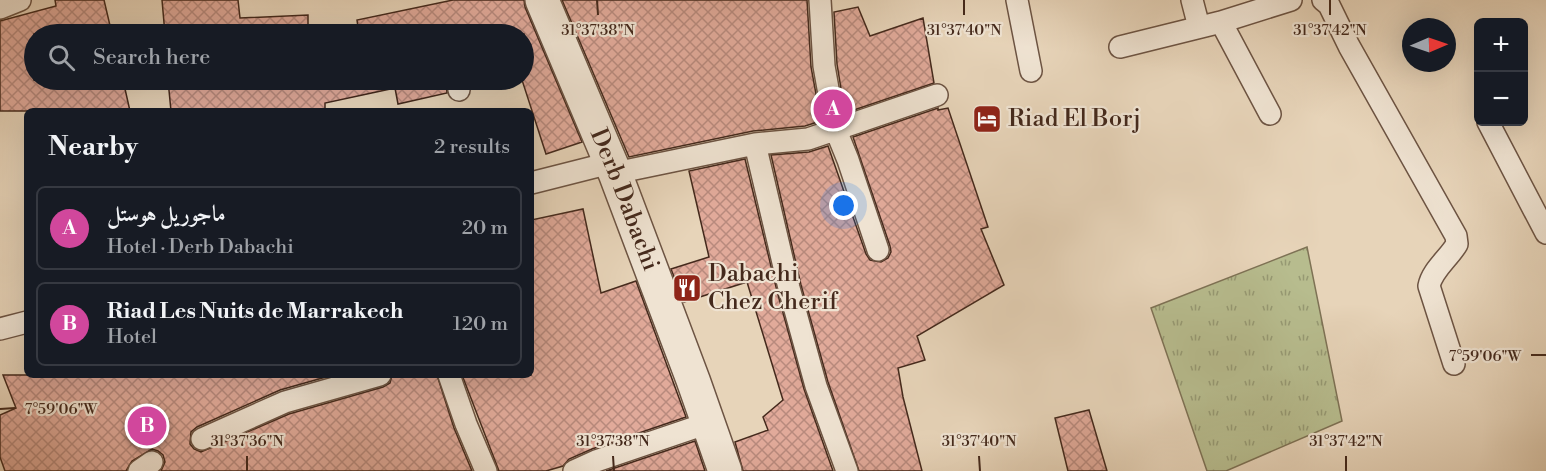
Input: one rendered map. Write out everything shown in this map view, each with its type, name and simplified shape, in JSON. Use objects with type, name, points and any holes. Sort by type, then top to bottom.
[{"type":"street","name":"Derb Dabachi","points":[[542,0],[613,168],[724,471]]},
{"type":"lane","points":[[0,8],[20,0]]},
{"type":"lane","points":[[820,0],[824,66],[835,128],[878,250]]},
{"type":"lane","points":[[1017,0],[1031,70]]},
{"type":"lane","points":[[1192,0],[1199,27]]},
{"type":"lane","points":[[1120,47],[1221,22],[1291,0]]},
{"type":"lane","points":[[1323,0],[1329,5],[1456,236],[1458,243],[1450,256],[1432,275],[1429,286],[1454,364]]},
{"type":"lane","points":[[1221,22],[1270,114]]},
{"type":"lane","points":[[534,182],[755,144],[808,139],[937,95]]},
{"type":"lane","points":[[1490,126],[1546,232]]},
{"type":"lane","points":[[755,144],[789,288],[816,386],[847,471]]},
{"type":"lane","points":[[0,329],[24,323]]},
{"type":"lane","points":[[202,439],[285,402],[369,378]]},
{"type":"lane","points":[[450,378],[486,471]]},
{"type":"lane","points":[[574,471],[596,461],[708,423]]},
{"type":"green space","points":[[1307,247],[1342,421],[1226,471],[1207,471],[1151,308]]},
{"type":"building","points":[[55,0],[104,0],[110,24],[24,24],[24,90],[125,90],[129,108],[24,108],[24,111],[0,111],[0,21],[56,6]]},
{"type":"building","points":[[162,0],[238,0],[240,18],[308,15],[308,24],[164,24]]},
{"type":"building","points":[[453,0],[524,0],[532,24],[358,24],[357,20]]},
{"type":"building","points":[[562,0],[807,0],[811,67],[821,121],[805,126],[753,131],[629,157]]},
{"type":"building","points":[[858,7],[870,36],[923,18],[934,83],[845,113],[837,64],[834,12]]},
{"type":"building","points":[[534,28],[582,142],[546,154],[534,117],[534,108],[531,108],[525,90],[534,90]]},
{"type":"building","points":[[169,90],[386,90],[325,103],[325,108],[171,108]]},
{"type":"building","points":[[395,90],[447,90],[447,93],[398,104]]},
{"type":"building","points":[[938,108],[938,110],[948,108],[988,227],[981,229],[1004,285],[917,336],[925,360],[898,368],[922,471],[859,471],[828,382],[801,285],[771,155],[809,152],[828,146],[866,254],[870,260],[881,262],[888,258],[891,252],[890,246],[853,137]]},
{"type":"building","points":[[745,159],[777,291],[804,389],[833,471],[743,471],[735,442],[768,430],[763,417],[783,400],[747,282],[684,302],[671,269],[709,257],[689,171]]},
{"type":"building","points":[[583,209],[601,293],[636,281],[686,417],[592,449],[569,459],[563,466],[546,471],[499,471],[463,378],[534,378],[534,219]]},
{"type":"building","points":[[3,375],[24,375],[24,378],[322,378],[280,390],[197,427],[191,432],[190,444],[201,452],[289,414],[383,387],[390,383],[391,378],[438,378],[454,428],[472,471],[161,471],[165,462],[163,455],[152,449],[132,461],[126,471],[5,471],[0,457],[0,415],[16,408]]},
{"type":"building","points":[[1089,410],[1107,471],[1068,471],[1055,418]]},
{"type":"building","points":[[695,441],[705,471],[606,471]]},
{"type":"place","name":"ماجوريل هوستل","points":[[833,109]]},
{"type":"place","name":"Riad El Borj","points":[[987,119]]},
{"type":"place","name":"Dabachi Chez Cherif","points":[[687,288]]},
{"type":"place","name":"Riad Les Nuits de Marrakech","points":[[147,426]]}]
